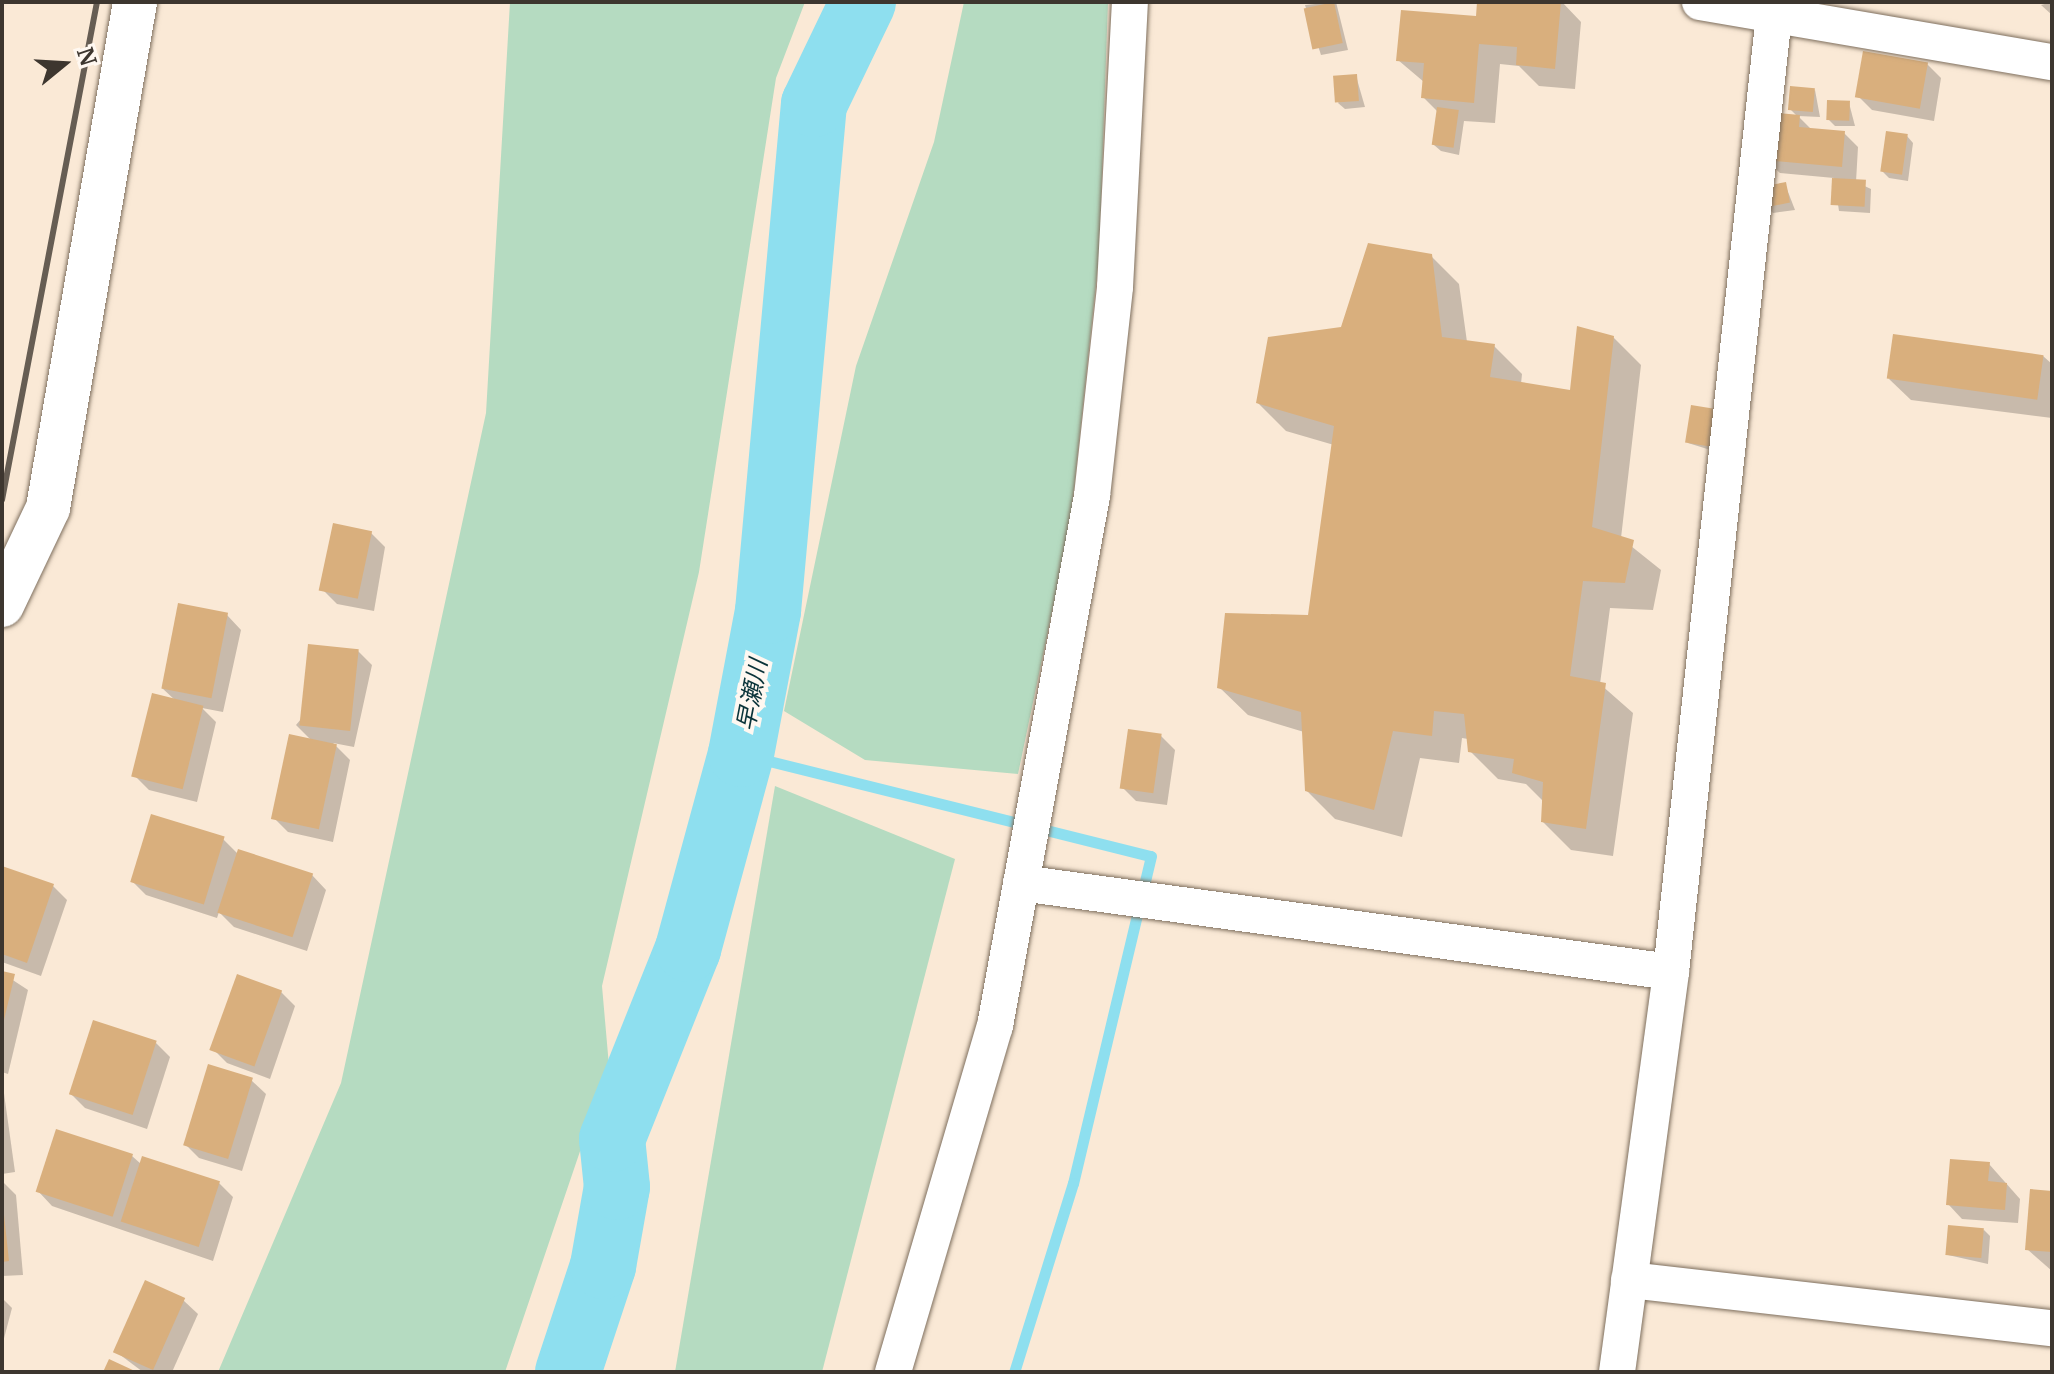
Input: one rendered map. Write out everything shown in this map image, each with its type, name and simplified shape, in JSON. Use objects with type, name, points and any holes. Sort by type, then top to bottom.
[{"type":"street","points":[[2,605],[48,508],[135,2]]},
{"type":"street","points":[[893,1372],[995,1026],[1092,496],[1115,287],[1130,2]]},
{"type":"street","points":[[1700,2],[2052,62]]},
{"type":"street","points":[[1617,1372],[1671,972],[1774,14]]},
{"type":"street","points":[[1021,883],[1671,972]]},
{"type":"street","points":[[1629,1280],[2052,1328]]},
{"type":"green space","points":[[510,2],[805,2],[776,78],[699,572],[602,986],[609,1066],[505,1372],[218,1372],[341,1083],[486,413]]},
{"type":"green space","points":[[964,2],[1108,2],[1099,255],[1070,526],[1018,774],[865,760],[784,711],[856,366],[934,142]]},
{"type":"green space","points":[[775,786],[955,859],[822,1372],[675,1372]]},
{"type":"building","points":[[1334,2],[1343,43],[1312,50],[1304,8]]},
{"type":"building","points":[[1477,2],[1561,2],[1555,69],[1516,65],[1517,47],[1479,44],[1474,103],[1421,98],[1424,63],[1396,61],[1401,10],[1476,16]]},
{"type":"building","points":[[1863,51],[1928,62],[1920,109],[1855,97]]},
{"type":"building","points":[[1357,74],[1359,101],[1335,103],[1333,76]]},
{"type":"building","points":[[1790,86],[1815,88],[1813,112],[1788,110]]},
{"type":"building","points":[[1827,100],[1850,101],[1849,121],[1826,120]]},
{"type":"building","points":[[1437,107],[1459,110],[1453,148],[1432,145]]},
{"type":"building","points":[[1767,112],[1800,115],[1799,127],[1845,131],[1842,167],[1763,160]]},
{"type":"building","points":[[1886,131],[1908,134],[1902,175],[1880,172]]},
{"type":"building","points":[[1832,178],[1866,180],[1865,207],[1831,205]]},
{"type":"building","points":[[1786,182],[1790,203],[1765,207],[1761,187]]},
{"type":"building","points":[[1368,243],[1432,254],[1442,337],[1495,344],[1490,377],[1570,390],[1577,326],[1614,336],[1592,527],[1634,540],[1625,583],[1583,581],[1570,676],[1606,683],[1586,829],[1541,822],[1543,782],[1512,773],[1514,759],[1468,752],[1464,714],[1434,711],[1432,736],[1393,731],[1374,810],[1305,791],[1301,712],[1217,688],[1225,613],[1308,615],[1334,426],[1256,403],[1268,337],[1341,327]]},
{"type":"building","points":[[1893,334],[2044,355],[2037,400],[1887,379]]},
{"type":"building","points":[[1691,405],[1716,409],[1710,446],[1685,443]]},
{"type":"building","points":[[333,523],[372,531],[358,599],[319,590]]},
{"type":"building","points":[[178,603],[228,613],[211,698],[161,688]]},
{"type":"building","points":[[308,644],[359,649],[350,731],[299,726]]},
{"type":"building","points":[[152,693],[203,706],[183,789],[131,776]]},
{"type":"building","points":[[1128,729],[1162,734],[1153,793],[1120,788]]},
{"type":"building","points":[[289,734],[337,744],[319,829],[271,819]]},
{"type":"building","points":[[151,814],[225,837],[204,904],[130,882]]},
{"type":"building","points":[[238,849],[313,873],[292,937],[217,913]]},
{"type":"building","points":[[2,866],[54,884],[27,963],[2,954]]},
{"type":"building","points":[[2,971],[15,974],[3,1024],[2,1023]]},
{"type":"building","points":[[237,974],[282,990],[254,1067],[209,1050]]},
{"type":"building","points":[[93,1020],[157,1041],[133,1115],[69,1094]]},
{"type":"building","points":[[208,1064],[253,1078],[228,1159],[183,1145]]},
{"type":"building","points":[[56,1129],[133,1154],[113,1217],[36,1192]]},
{"type":"building","points":[[142,1156],[220,1181],[199,1247],[121,1222]]},
{"type":"building","points":[[1950,1159],[1990,1162],[1988,1181],[2007,1183],[2005,1210],[1946,1205]]},
{"type":"building","points":[[2030,1189],[2052,1191],[2052,1252],[2025,1250]]},
{"type":"building","points":[[2,1196],[9,1261],[2,1262]]},
{"type":"building","points":[[1948,1225],[1984,1228],[1981,1258],[1945,1255]]},
{"type":"building","points":[[145,1280],[185,1298],[153,1370],[113,1352]]},
{"type":"building","points":[[109,1359],[137,1372],[103,1372]]},
{"type":"waterway","name":"早瀬川","points":[[568,1372],[603,1266],[617,1187],[612,1139],[688,949],[741,754],[768,611],[814,104],[863,2]]},
{"type":"waterway","points":[[741,754],[1151,856],[1073,1183],[1014,1372]]},
{"type":"railway","points":[[2,500],[97,2]]}]
